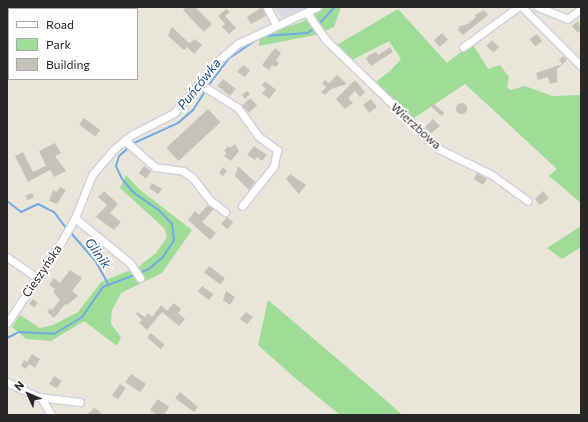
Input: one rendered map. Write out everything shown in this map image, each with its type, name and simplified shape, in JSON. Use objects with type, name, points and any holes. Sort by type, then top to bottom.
[{"type":"street","points":[[267,7],[276,25]]},
{"type":"street","name":"Cieszyńska","points":[[7,323],[75,218],[92,175],[127,144],[174,114],[202,86],[220,58],[237,44],[276,25],[307,13],[317,7]]},
{"type":"street","points":[[463,47],[518,7]]},
{"type":"street","points":[[522,7],[581,66]]},
{"type":"street","points":[[538,7],[567,19],[581,9]]},
{"type":"street","name":"Wierzbowa","points":[[307,13],[319,32],[439,149],[492,175],[528,201]]},
{"type":"street","points":[[202,86],[238,108],[258,136],[277,150],[274,166],[242,206]]},
{"type":"street","points":[[127,144],[154,167],[183,171],[192,177],[211,201],[225,212]]},
{"type":"street","points":[[75,218],[96,232],[138,274]]},
{"type":"street","points":[[7,257],[37,278]]},
{"type":"street","points":[[7,382],[41,398],[80,402]]},
{"type":"street","points":[[41,398],[51,414]]},
{"type":"shaded area","points":[[274,7],[311,7],[283,18]]},
{"type":"green space","points":[[322,7],[341,7],[334,27],[315,35],[259,46],[260,36],[302,22]]},
{"type":"green space","points":[[398,9],[447,63],[472,43],[488,69],[500,65],[509,77],[507,87],[510,90],[525,86],[552,96],[581,95],[581,203],[549,176],[557,169],[465,84],[411,120],[373,84],[390,71],[401,59],[389,41],[350,61],[335,46]]},
{"type":"green space","points":[[126,175],[140,190],[192,230],[162,273],[121,293],[112,310],[111,324],[121,337],[117,346],[84,321],[51,341],[26,339],[12,327],[20,315],[40,328],[53,325],[78,312],[101,282],[138,267],[156,253],[167,237],[164,228],[120,188]]},
{"type":"green space","points":[[581,226],[581,247],[562,259],[547,248]]},
{"type":"green space","points":[[268,300],[402,415],[340,415],[295,378],[258,345]]},
{"type":"building","points":[[186,7],[195,7],[212,24],[204,32],[183,10]]},
{"type":"building","points":[[262,7],[266,16],[251,24],[247,17]]},
{"type":"building","points":[[226,9],[230,12],[225,16],[236,28],[229,34],[222,27],[225,24],[218,16]]},
{"type":"building","points":[[484,10],[488,15],[463,35],[458,30],[460,26],[468,24],[476,17],[475,15]]},
{"type":"building","points":[[578,21],[581,30],[578,33],[572,26]]},
{"type":"building","points":[[172,27],[189,43],[195,39],[202,45],[194,54],[187,47],[184,50],[168,36]]},
{"type":"building","points":[[442,33],[448,40],[440,47],[434,40]]},
{"type":"building","points":[[537,34],[542,41],[535,47],[530,39]]},
{"type":"building","points":[[492,40],[499,47],[493,53],[486,46]]},
{"type":"building","points":[[390,47],[393,52],[371,66],[366,59],[369,55],[376,52],[378,55]]},
{"type":"building","points":[[275,48],[281,53],[276,60],[279,63],[276,67],[272,65],[269,70],[262,65]]},
{"type":"building","points":[[563,56],[567,60],[557,69],[557,82],[550,84],[548,77],[538,80],[536,73],[562,64],[559,60]]},
{"type":"building","points":[[243,65],[250,70],[245,77],[237,72]]},
{"type":"building","points":[[337,75],[347,84],[331,89],[325,95],[321,92],[326,87],[322,83],[325,80],[329,83]]},
{"type":"building","points":[[223,79],[236,89],[230,96],[217,86]]},
{"type":"building","points":[[355,80],[365,92],[360,97],[355,91],[348,98],[353,103],[345,109],[336,99]]},
{"type":"building","points":[[265,81],[276,90],[269,99],[262,93],[266,89],[262,85]]},
{"type":"building","points":[[247,91],[250,94],[245,99],[242,95]]},
{"type":"building","points":[[250,98],[257,105],[249,113],[242,106]]},
{"type":"building","points":[[371,99],[377,107],[369,113],[363,105]]},
{"type":"building","points":[[461,102],[465,104],[467,108],[465,112],[461,114],[457,112],[455,108],[457,104]]},
{"type":"building","points":[[433,103],[444,113],[441,116],[430,106]]},
{"type":"building","points":[[208,109],[220,122],[179,161],[166,148]]},
{"type":"building","points":[[84,118],[100,130],[95,136],[79,124]]},
{"type":"building","points":[[433,119],[440,126],[431,133],[425,127]]},
{"type":"building","points":[[55,143],[61,153],[55,156],[66,171],[54,177],[50,170],[28,182],[15,156],[23,152],[33,172],[46,166],[39,151]]},
{"type":"building","points":[[235,144],[239,151],[231,161],[224,156],[227,153],[224,151],[228,146],[230,148]]},
{"type":"building","points":[[254,146],[267,155],[262,161],[257,157],[255,160],[247,155]]},
{"type":"building","points":[[144,166],[151,171],[146,179],[139,173]]},
{"type":"building","points":[[238,166],[255,182],[249,190],[235,176]]},
{"type":"building","points":[[223,167],[227,171],[223,176],[219,173]]},
{"type":"building","points":[[477,173],[487,179],[483,185],[474,179]]},
{"type":"building","points":[[290,174],[306,185],[299,194],[286,179]]},
{"type":"building","points":[[152,183],[162,189],[158,194],[149,188]]},
{"type":"building","points":[[60,187],[66,190],[57,204],[49,201],[53,190],[57,192]]},
{"type":"building","points":[[104,191],[118,204],[110,213],[121,222],[114,230],[96,217],[107,205],[98,197]]},
{"type":"building","points":[[543,191],[549,198],[540,205],[535,199]]},
{"type":"building","points":[[32,193],[34,198],[27,200],[26,196]]},
{"type":"building","points":[[208,205],[214,209],[202,222],[216,233],[210,240],[188,220],[195,211],[199,215]]},
{"type":"building","points":[[227,217],[233,222],[227,229],[221,224]]},
{"type":"building","points":[[209,266],[225,278],[220,284],[204,272]]},
{"type":"building","points":[[70,270],[82,278],[72,291],[78,296],[67,305],[65,304],[54,318],[47,312],[50,308],[52,310],[60,300],[53,292],[55,289],[49,285],[54,278],[60,283]]},
{"type":"building","points":[[202,286],[213,294],[209,300],[198,292]]},
{"type":"building","points":[[226,291],[235,297],[230,305],[223,300]]},
{"type":"building","points":[[33,299],[38,303],[34,307],[29,304]]},
{"type":"building","points":[[174,303],[181,309],[178,313],[185,319],[179,326],[162,312],[147,330],[139,323],[142,320],[136,314],[137,312],[145,317],[148,313],[152,317],[161,305],[167,311]]},
{"type":"building","points":[[246,312],[253,317],[247,324],[240,319]]},
{"type":"building","points":[[151,333],[165,345],[161,349],[147,338]]},
{"type":"building","points":[[32,354],[40,359],[35,368],[29,364],[26,369],[21,366],[24,360],[27,362]]},
{"type":"building","points":[[131,374],[146,384],[140,392],[125,382]]},
{"type":"building","points":[[54,376],[62,381],[57,388],[49,384]]},
{"type":"building","points":[[120,384],[126,388],[118,400],[112,396]]},
{"type":"building","points":[[180,392],[198,407],[194,412],[175,398]]},
{"type":"building","points":[[158,399],[169,407],[164,415],[157,415],[150,410]]},
{"type":"building","points":[[94,408],[98,410],[102,415],[87,415]]},
{"type":"waterway","name":"Puńcówka","points":[[318,25],[335,7]]},
{"type":"waterway","name":"Puńcówka","points":[[208,86],[228,59],[264,36],[307,33],[315,28]]},
{"type":"waterway","name":"Puńcówka","points":[[139,273],[149,269],[163,257],[174,240],[172,224],[160,211],[133,192],[122,179],[116,166],[119,156],[134,143],[178,123],[193,110],[206,90]]},
{"type":"waterway","name":"Glinik","points":[[7,201],[21,212],[38,204],[54,212],[66,228]]},
{"type":"waterway","name":"Glinik","points":[[71,233],[96,262],[109,285]]},
{"type":"waterway","name":"Puńcówka","points":[[7,338],[19,332],[54,334],[82,317],[103,287],[135,275]]}]
